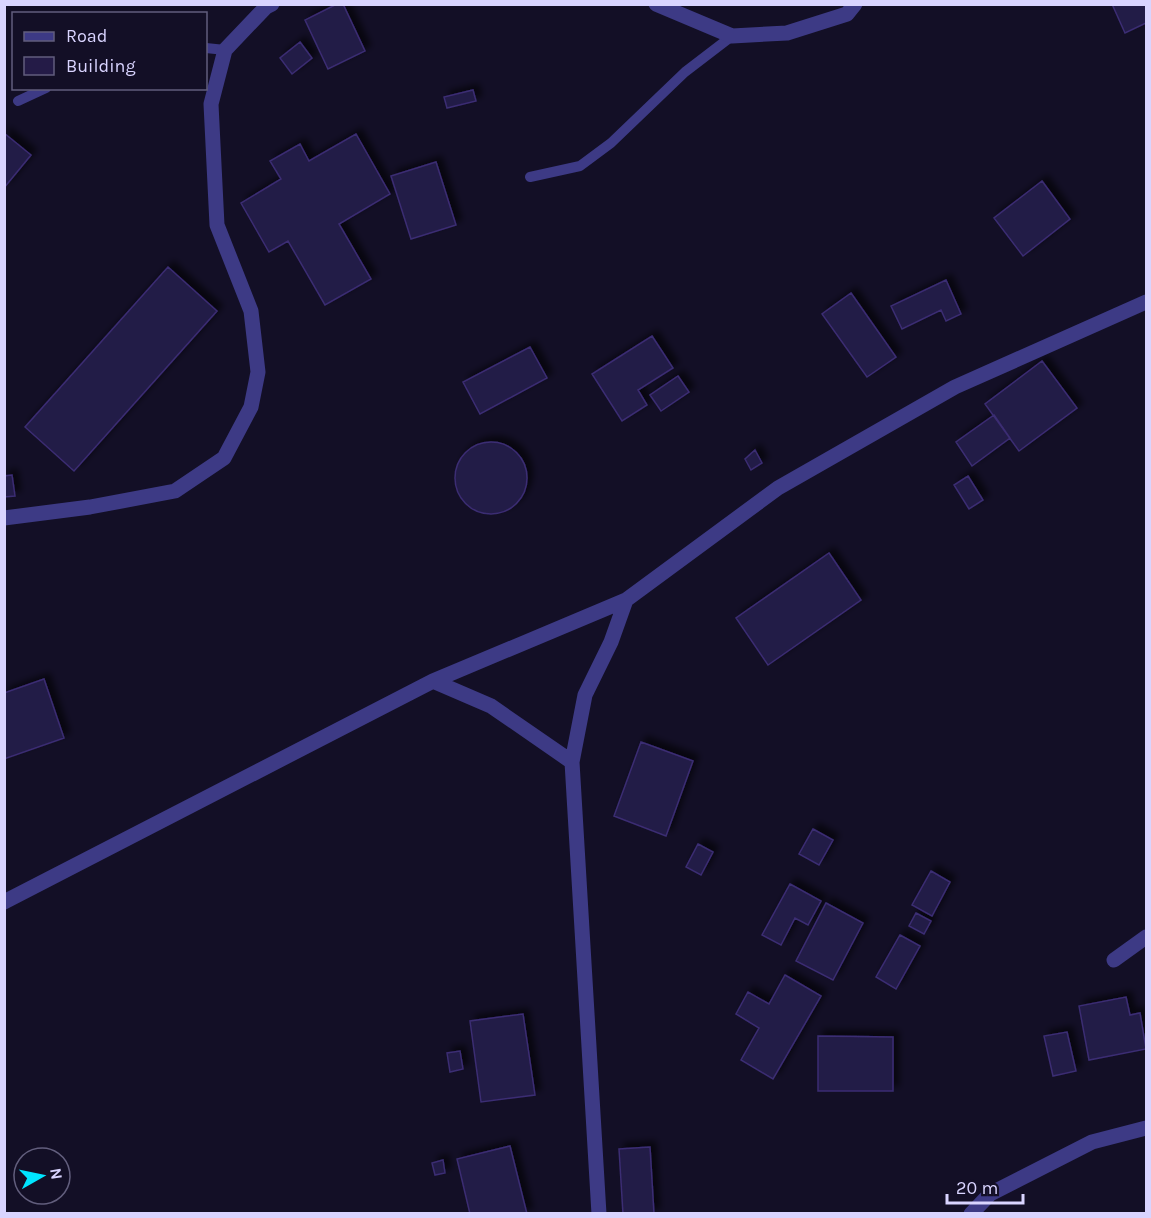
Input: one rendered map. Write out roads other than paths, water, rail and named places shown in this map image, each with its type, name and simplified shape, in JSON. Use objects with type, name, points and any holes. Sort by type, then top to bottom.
[{"type":"street","points":[[4,519],[90,507],[175,491],[224,458],[251,407],[258,372],[251,310],[217,225],[211,104],[225,50],[266,7],[272,4]]},
{"type":"street","points":[[656,4],[732,36],[787,33],[846,14],[855,4]]},
{"type":"street","points":[[4,902],[433,681],[626,600],[778,488],[955,387],[1146,302]]},
{"type":"street","points":[[599,1214],[572,762],[585,696],[611,642],[626,600]]},
{"type":"street","points":[[433,681],[490,706],[572,762]]},
{"type":"street","points":[[1114,960],[1146,937]]},
{"type":"street","points":[[971,1214],[990,1194],[1092,1142],[1146,1128]]},
{"type":"lane","points":[[530,177],[580,166],[611,143],[685,72],[732,36]]},
{"type":"lane","points":[[207,48],[225,50]]},
{"type":"lane","points":[[18,101],[42,90]]}]
